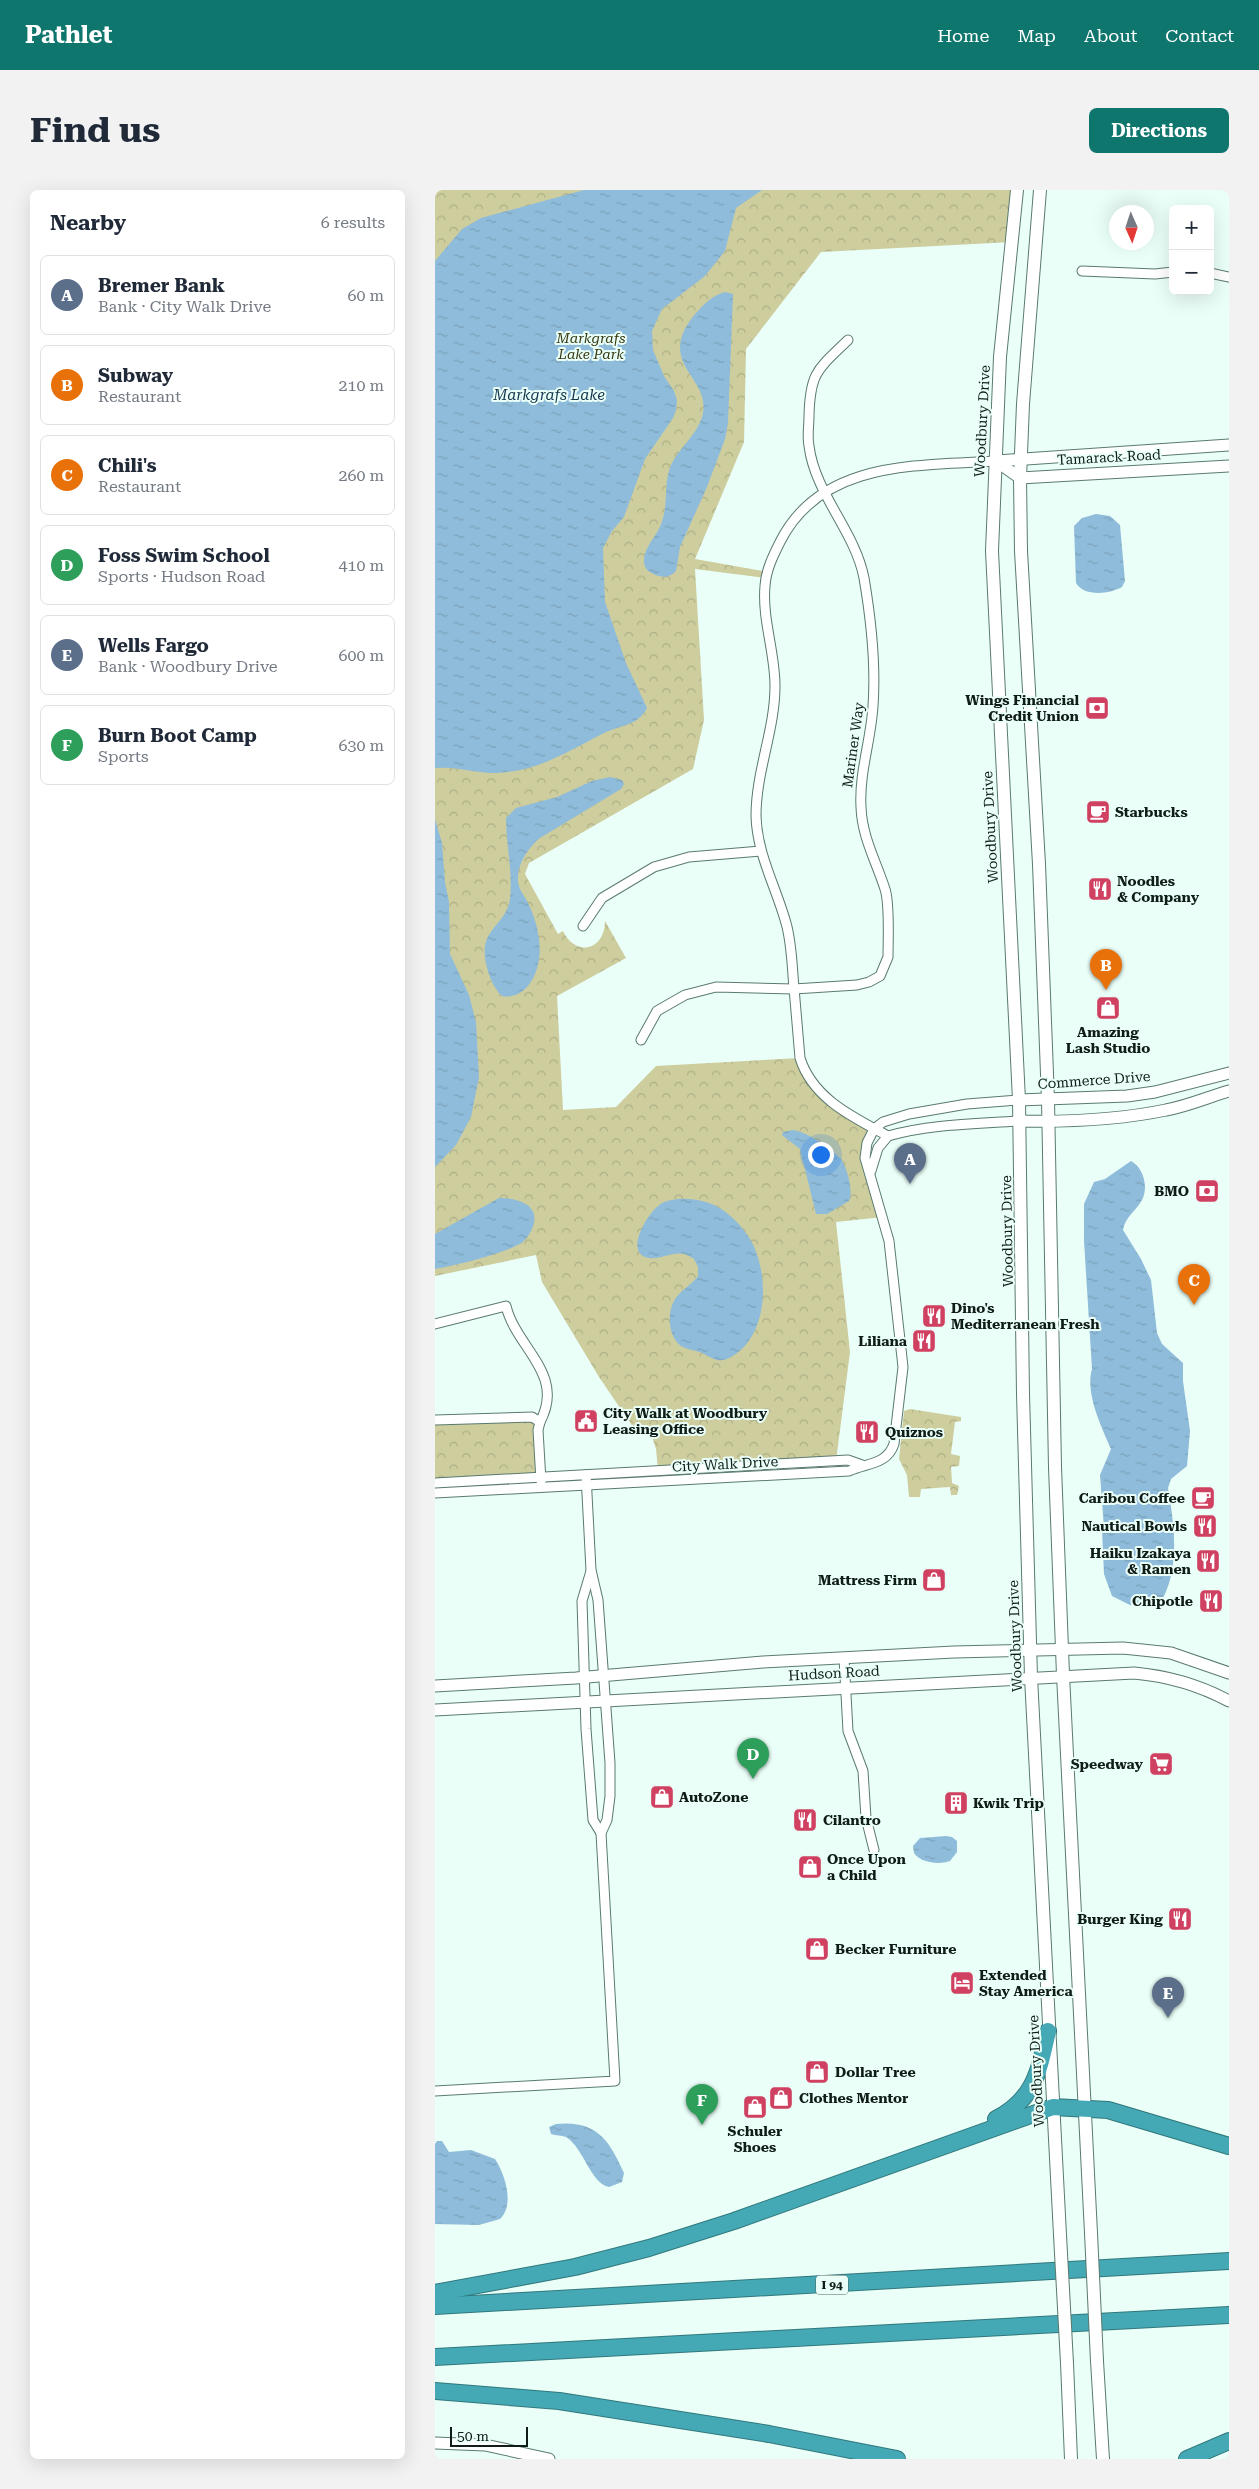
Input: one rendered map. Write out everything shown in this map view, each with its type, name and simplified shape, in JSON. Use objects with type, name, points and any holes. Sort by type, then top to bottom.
[{"type":"highway","points":[[927,2152],[1003,2115],[1023,2100],[1038,2074],[1048,2031]]},
{"type":"highway","points":[[435,2293],[558,2270],[649,2248],[1053,2108],[1108,2110],[1229,2146]]},
{"type":"highway","name":"I 94","points":[[435,2306],[1229,2261]]},
{"type":"highway","points":[[435,2357],[1229,2315]]},
{"type":"highway","points":[[435,2391],[559,2401],[769,2434],[897,2459]]},
{"type":"highway","points":[[1187,2459],[1229,2441]]},
{"type":"main road","name":"Woodbury Drive","points":[[1017,190],[1000,357],[991,528],[992,582],[1019,1100],[1023,1394],[1031,1677],[1071,2459]]},
{"type":"main road","points":[[1040,190],[1027,347],[1020,478],[1025,638],[1039,864],[1048,1100],[1063,1675],[1103,2459]]},
{"type":"street","points":[[1082,271],[1155,274],[1169,272]]},
{"type":"street","points":[[1214,274],[1229,278]]},
{"type":"street","name":"Mariner Way","points":[[641,1040],[657,1011],[685,995],[716,988],[794,989],[857,985],[869,982],[880,976],[888,957],[886,892],[862,827],[863,773],[873,706],[874,668],[866,597],[857,554],[825,493],[809,446],[812,381],[819,370],[849,340]]},
{"type":"street","name":"Tamarack Road","points":[[995,462],[1021,458],[1229,445]]},
{"type":"street","points":[[888,1136],[823,1096],[806,1075],[800,1058],[791,946],[786,924],[765,867],[756,816],[759,780],[771,732],[775,686],[772,647],[765,613],[767,574],[790,523],[810,501],[848,480],[873,471],[918,466],[995,462],[1020,478]]},
{"type":"street","name":"Tamarack Road","points":[[1020,478],[1229,466]]},
{"type":"street","points":[[583,926],[602,898],[654,867],[689,857],[761,851]]},
{"type":"street","name":"Commerce Drive","points":[[1019,1100],[1108,1097],[1155,1092],[1229,1073]]},
{"type":"street","points":[[871,1172],[878,1148],[888,1136],[911,1130],[1019,1122],[1048,1122],[1141,1114],[1185,1106],[1229,1091]]},
{"type":"street","points":[[874,1128],[883,1122],[909,1114],[940,1108],[1019,1100]]},
{"type":"street","name":"City Walk Drive","points":[[435,1483],[541,1482],[587,1484],[849,1471],[862,1465],[882,1460],[893,1448],[904,1374],[889,1241],[865,1154],[867,1143],[874,1128]]},
{"type":"street","points":[[435,1324],[506,1306],[510,1320],[546,1382],[547,1405],[538,1430],[541,1482]]},
{"type":"street","points":[[435,1420],[526,1415],[540,1422]]},
{"type":"street","name":"City Walk Drive","points":[[435,1493],[541,1482],[586,1474],[848,1460],[862,1465]]},
{"type":"street","points":[[435,2091],[615,2081],[601,1833],[607,1820],[610,1786],[606,1700],[598,1600],[591,1570],[586,1474]]},
{"type":"street","points":[[591,1570],[582,1602],[593,1820],[601,1833]]},
{"type":"street","name":"Hudson Road","points":[[435,1686],[585,1677],[763,1662],[1062,1649],[1144,1649],[1171,1653],[1229,1673]]},
{"type":"street","points":[[844,1658],[848,1731],[863,1771],[866,1814],[874,1850]]},
{"type":"street","name":"Hudson Road","points":[[435,1710],[1116,1673],[1152,1674],[1194,1685],[1229,1701]]},
{"type":"street","points":[[435,2443],[485,2445],[549,2459]]},
{"type":"green space","name":"Markgrafs Lake Park","points":[[435,190],[1017,190],[1012,242],[821,252],[746,349],[744,442],[695,559],[768,572],[766,578],[695,569],[704,720],[693,769],[529,863],[525,874],[558,934],[563,931],[575,945],[589,947],[600,939],[604,931],[605,921],[626,958],[557,996],[563,1110],[616,1107],[656,1066],[800,1058],[810,1082],[874,1129],[865,1155],[883,1217],[836,1222],[850,1352],[836,1461],[658,1470],[656,1449],[652,1437],[645,1434],[640,1427],[635,1430],[599,1377],[542,1282],[536,1255],[435,1276]]},
{"type":"green space","points":[[910,1409],[961,1417],[961,1421],[955,1422],[951,1454],[960,1456],[959,1466],[951,1467],[952,1483],[959,1486],[957,1495],[951,1495],[950,1487],[921,1489],[920,1497],[909,1497],[907,1475],[899,1459],[904,1411]]},
{"type":"green space","points":[[435,1420],[540,1422],[540,1477],[435,1483]]},
{"type":"water","name":"Markgrafs Lake","points":[[584,190],[762,190],[736,208],[725,251],[705,276],[662,309],[652,331],[653,350],[664,376],[674,391],[677,400],[676,410],[673,418],[645,459],[624,517],[612,531],[603,548],[605,602],[626,663],[647,708],[638,719],[627,725],[608,731],[551,760],[525,769],[496,773],[435,768],[435,261],[462,229],[481,218]]},
{"type":"water","points":[[725,292],[733,294],[728,423],[725,439],[707,487],[680,547],[676,571],[668,576],[659,576],[647,569],[644,565],[644,557],[659,529],[663,517],[667,480],[671,465],[692,436],[702,417],[703,403],[700,391],[687,370],[680,346],[684,331],[696,313],[706,303]]},
{"type":"water","points":[[1096,514],[1110,516],[1120,525],[1125,581],[1122,587],[1104,593],[1085,591],[1076,583],[1074,526],[1082,518]]},
{"type":"water","points":[[610,777],[622,780],[624,784],[621,789],[540,838],[531,847],[521,863],[518,884],[532,911],[538,933],[538,966],[528,986],[522,991],[516,995],[502,996],[494,985],[487,969],[485,945],[490,934],[507,910],[510,899],[511,879],[506,818],[516,808],[557,797],[592,781]]},
{"type":"water","points":[[435,819],[442,843],[445,882],[449,902],[450,954],[469,995],[476,1022],[479,1077],[471,1117],[456,1145],[435,1167]]},
{"type":"water","points":[[793,1130],[812,1137],[825,1146],[841,1159],[845,1168],[851,1192],[849,1201],[827,1214],[816,1214],[800,1149],[782,1135],[783,1132]]},
{"type":"water","points":[[1131,1161],[1142,1173],[1145,1189],[1140,1204],[1126,1221],[1123,1230],[1141,1259],[1151,1280],[1157,1333],[1162,1344],[1183,1363],[1183,1381],[1190,1431],[1187,1466],[1171,1479],[1168,1488],[1174,1530],[1174,1558],[1168,1586],[1163,1598],[1130,1605],[1112,1596],[1104,1574],[1102,1530],[1104,1528],[1100,1475],[1111,1449],[1092,1399],[1090,1378],[1092,1369],[1084,1241],[1084,1204],[1094,1182],[1105,1179]]},
{"type":"water","points":[[499,1198],[521,1202],[531,1209],[534,1214],[534,1221],[526,1239],[520,1244],[490,1256],[435,1269],[435,1234]]},
{"type":"water","points":[[678,1199],[700,1200],[718,1207],[741,1227],[755,1250],[763,1285],[759,1321],[752,1337],[741,1350],[727,1359],[717,1360],[681,1346],[674,1337],[670,1326],[671,1308],[675,1299],[698,1276],[698,1267],[694,1259],[681,1254],[657,1258],[645,1257],[637,1247],[640,1232],[653,1211],[664,1202]]},
{"type":"water","points":[[952,1837],[957,1841],[957,1852],[950,1861],[941,1863],[926,1861],[914,1853],[913,1846],[920,1838]]},
{"type":"water","points":[[556,2124],[582,2125],[600,2135],[613,2151],[624,2173],[622,2182],[609,2187],[602,2184],[572,2142],[566,2137],[551,2134],[549,2127]]},
{"type":"water","points":[[437,2141],[442,2141],[449,2152],[471,2150],[495,2159],[505,2181],[508,2198],[505,2213],[500,2219],[479,2225],[435,2224],[435,2144]]},
{"type":"place","name":"Wings Financial Credit Union","points":[[1097,708]]},
{"type":"place","name":"Starbucks","points":[[1098,812]]},
{"type":"place","name":"Noodles & Company","points":[[1100,889]]},
{"type":"place","name":"Subway","points":[[1106,990]]},
{"type":"place","name":"Amazing Lash Studio","points":[[1108,1008]]},
{"type":"place","name":"Bremer Bank","points":[[910,1184]]},
{"type":"place","name":"BMO","points":[[1207,1191]]},
{"type":"place","name":"Chili's","points":[[1194,1305]]},
{"type":"place","name":"Dino's Mediterranean Fresh","points":[[934,1316]]},
{"type":"place","name":"Liliana","points":[[924,1341]]},
{"type":"place","name":"City Walk at Woodbury Leasing Office","points":[[586,1421]]},
{"type":"place","name":"Quiznos","points":[[867,1432]]},
{"type":"place","name":"Caribou Coffee","points":[[1203,1498]]},
{"type":"place","name":"Nautical Bowls","points":[[1205,1526]]},
{"type":"place","name":"Haiku Izakaya & Ramen","points":[[1208,1561]]},
{"type":"place","name":"Mattress Firm","points":[[934,1580]]},
{"type":"place","name":"Chipotle","points":[[1211,1601]]},
{"type":"place","name":"Speedway","points":[[1161,1764]]},
{"type":"place","name":"Foss Swim School","points":[[753,1779]]},
{"type":"place","name":"AutoZone","points":[[662,1797]]},
{"type":"place","name":"Kwik Trip","points":[[956,1803]]},
{"type":"place","name":"Cilantro","points":[[805,1820]]},
{"type":"place","name":"Once Upon a Child","points":[[810,1867]]},
{"type":"place","name":"Burger King","points":[[1180,1919]]},
{"type":"place","name":"Becker Furniture","points":[[817,1949]]},
{"type":"place","name":"Extended Stay America","points":[[962,1983]]},
{"type":"place","name":"Wells Fargo","points":[[1168,2018]]},
{"type":"place","name":"Dollar Tree","points":[[817,2072]]},
{"type":"place","name":"Clothes Mentor","points":[[781,2098]]},
{"type":"place","name":"Schuler Shoes","points":[[755,2107]]},
{"type":"place","name":"Burn Boot Camp","points":[[702,2125]]}]
